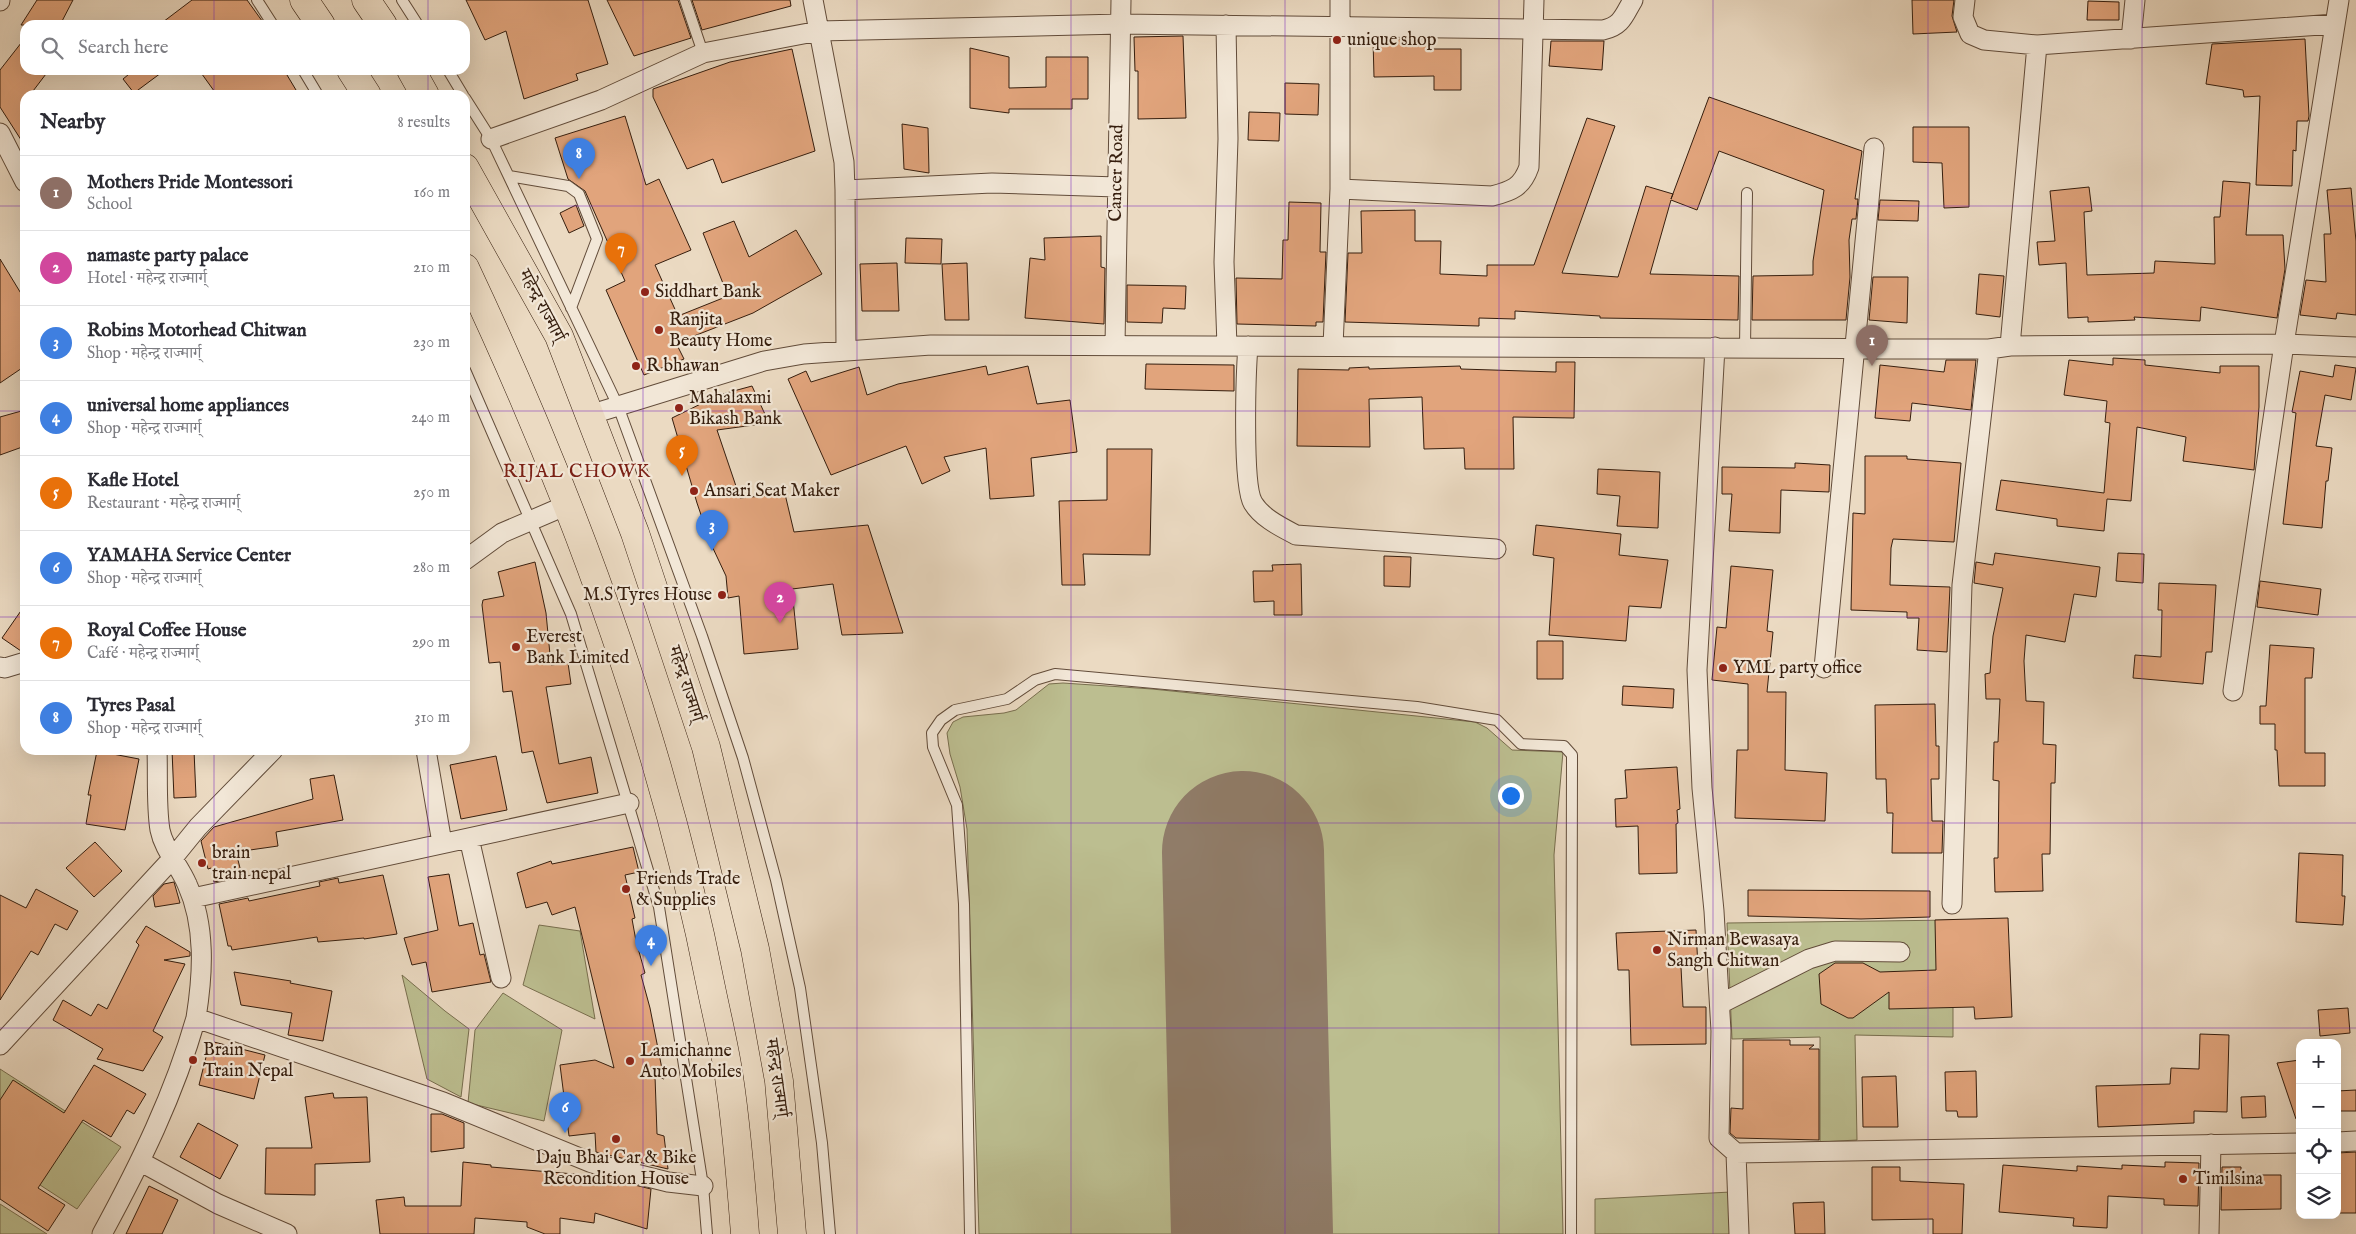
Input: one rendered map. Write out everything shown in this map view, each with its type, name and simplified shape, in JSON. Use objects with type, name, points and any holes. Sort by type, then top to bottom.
[{"type":"highway","points":[[304,0],[318,20]]},
{"type":"highway","points":[[366,0],[380,20]]},
{"type":"highway","points":[[353,75],[364,90]]},
{"type":"highway","points":[[414,75],[422,90]]},
{"type":"highway","name":"महेन्द्र राज्मार्ग्","points":[[470,177],[559,336],[635,533],[706,747],[755,949],[779,1081],[792,1234]]},
{"type":"highway","points":[[470,279],[510,363],[567,505],[614,631],[667,794],[699,923],[729,1078],[745,1234]]},
{"type":"street","points":[[813,0],[844,162],[846,350]]},
{"type":"street","name":"Cancer Road","points":[[1115,345],[1116,187],[1121,0]]},
{"type":"street","points":[[1333,346],[1340,189],[1340,0]]},
{"type":"street","points":[[1340,189],[1492,196],[1509,192],[1524,180],[1529,167],[1534,0]]},
{"type":"street","points":[[491,139],[601,100],[703,52],[819,31],[1121,24],[1603,30],[1615,28],[1622,20],[1633,0]]},
{"type":"street","points":[[1965,0],[1963,16],[1970,34],[1984,40],[2037,45],[2335,24]]},
{"type":"street","points":[[2131,39],[2134,0]]},
{"type":"street","points":[[2233,690],[2284,344],[2339,0]]},
{"type":"street","points":[[1226,25],[1228,139],[1224,262],[1227,346]]},
{"type":"street","points":[[2010,346],[2037,45]]},
{"type":"street","points":[[0,133],[20,172]]},
{"type":"street","points":[[1824,668],[1874,148]]},
{"type":"street","points":[[845,190],[992,183],[1116,187]]},
{"type":"street","points":[[589,415],[764,360],[846,350],[931,345],[1989,349],[2010,346],[2284,344],[2356,346]]},
{"type":"street","points":[[1248,346],[1247,479],[1252,503],[1270,520],[1296,535],[1496,549]]},
{"type":"street","points":[[1714,347],[1697,670],[1702,788],[1714,911],[1720,1004],[1719,1138],[1736,1153],[2296,1142]]},
{"type":"street","points":[[1952,904],[1962,585],[1989,349]]},
{"type":"street","points":[[470,556],[502,533],[567,505]]},
{"type":"street","points":[[0,667],[5,668],[20,664]]},
{"type":"street","points":[[102,1234],[141,1162],[183,1064],[196,1018],[201,988],[201,938],[194,898],[181,869],[172,859],[160,830],[156,755]]},
{"type":"street","points":[[0,1045],[172,859],[198,827],[268,755]]},
{"type":"street","points":[[427,755],[442,843]]},
{"type":"street","points":[[194,898],[630,803]]},
{"type":"street","points":[[469,838],[501,978]]},
{"type":"street","points":[[1720,1004],[1808,959],[1835,951],[1900,952]]},
{"type":"street","points":[[196,1018],[443,1102],[592,1163],[668,1182],[703,1186]]},
{"type":"street","points":[[2341,1142],[2356,1141]]},
{"type":"street","points":[[2209,1234],[2211,1144]]},
{"type":"street","points":[[1736,1153],[1738,1234]]},
{"type":"street","points":[[141,1162],[218,1204],[287,1234]]},
{"type":"lane","points":[[257,0],[270,20]]},
{"type":"lane","points":[[402,0],[415,20]]},
{"type":"lane","points":[[685,0],[703,52]]},
{"type":"lane","points":[[306,75],[315,90]]},
{"type":"lane","points":[[451,75],[460,90]]},
{"type":"lane","points":[[470,106],[491,139],[618,406],[702,636],[743,758],[776,880],[800,988],[822,1143],[830,1234]]},
{"type":"lane","points":[[509,176],[568,186],[578,194],[597,239],[571,308]]},
{"type":"lane","points":[[1745,348],[1747,194]]},
{"type":"lane","points":[[470,381],[532,519],[571,614],[630,803],[659,907],[703,1186],[707,1234]]},
{"type":"lane","points":[[970,1234],[964,904],[957,805],[933,747],[932,733],[941,720],[955,710],[1007,700],[1035,680],[1055,674],[1417,706],[1497,720],[1521,744],[1564,746],[1569,750],[1572,755],[1571,1234]]},
{"type":"green space","points":[[1063,683],[1152,689],[1475,722],[1487,728],[1512,750],[1563,752],[1554,855],[1563,1234],[1314,1234],[1304,834],[1199,840],[1208,1234],[979,1234],[967,829],[960,787],[950,754],[947,733],[953,722],[963,717],[1016,710],[1049,684]]},
{"type":"green space","points":[[1953,920],[1953,1037],[1855,1035],[1857,1140],[1820,1142],[1820,1037],[1732,1039],[1727,923]]},
{"type":"green space","points":[[539,925],[580,931],[595,1019],[523,985]]},
{"type":"green space","points":[[402,975],[469,1029],[461,1097],[427,1079]]},
{"type":"green space","points":[[503,993],[562,1030],[544,1121],[468,1103],[475,1030]]},
{"type":"green space","points":[[0,1069],[121,1147],[77,1209],[0,1159]]},
{"type":"green space","points":[[1731,1192],[1733,1234],[1595,1234],[1595,1199]]},
{"type":"green space","points":[[0,1204],[47,1234],[0,1234]]},
{"type":"building","points":[[37,0],[73,0],[63,20],[24,20]]},
{"type":"building","points":[[192,0],[247,0],[261,20],[166,20]]},
{"type":"building","points":[[466,0],[588,0],[608,64],[576,74],[578,80],[524,99],[506,31],[485,40]]},
{"type":"building","points":[[607,0],[678,0],[691,38],[634,56]]},
{"type":"building","points":[[692,0],[790,0],[791,6],[702,30]]},
{"type":"building","points":[[1912,0],[1954,0],[1952,16],[1957,32],[1913,34]]},
{"type":"building","points":[[2088,1],[2119,2],[2119,20],[2087,20]]},
{"type":"building","points":[[1183,36],[1186,118],[1138,119],[1138,71],[1135,71],[1134,37]]},
{"type":"building","points":[[1373,39],[1430,39],[1430,49],[1461,49],[1461,90],[1434,90],[1434,76],[1374,77]]},
{"type":"building","points":[[2305,39],[2309,116],[2308,121],[2297,121],[2296,151],[2293,150],[2292,186],[2256,185],[2260,96],[2244,97],[2243,90],[2206,84],[2212,44]]},
{"type":"building","points":[[1551,41],[1604,41],[1602,70],[1549,66]]},
{"type":"building","points":[[20,44],[20,75],[45,75],[34,90],[20,90],[20,138],[0,107],[0,70]]},
{"type":"building","points":[[970,48],[1009,57],[1009,88],[1046,87],[1046,57],[1088,57],[1088,99],[1072,99],[1072,109],[1009,109],[1009,113],[970,108]]},
{"type":"building","points":[[792,49],[815,151],[722,183],[713,159],[687,169],[653,97],[653,89],[730,62]]},
{"type":"building","points":[[128,75],[158,75],[138,90],[132,90],[123,79]]},
{"type":"building","points":[[203,75],[287,75],[296,90],[213,90]]},
{"type":"building","points":[[1285,83],[1319,84],[1318,115],[1285,114]]},
{"type":"building","points":[[1709,97],[1862,151],[1855,199],[1858,199],[1856,219],[1852,219],[1849,240],[1850,277],[1846,320],[1752,320],[1753,276],[1813,275],[1813,261],[1824,190],[1719,151],[1697,210],[1671,200],[1650,274],[1739,276],[1738,320],[1600,318],[1600,316],[1515,311],[1515,319],[1479,318],[1479,326],[1345,322],[1348,253],[1362,253],[1361,211],[1415,210],[1415,241],[1441,241],[1440,274],[1487,276],[1487,265],[1534,265],[1587,118],[1615,126],[1562,273],[1618,277],[1646,186],[1673,194]]},
{"type":"building","points":[[1249,112],[1280,113],[1279,141],[1248,140]]},
{"type":"building","points":[[625,116],[646,185],[659,179],[691,250],[655,265],[678,316],[728,296],[703,233],[734,221],[749,257],[796,230],[822,274],[753,313],[676,343],[684,359],[644,375],[606,290],[625,281],[585,191],[568,179],[555,138]]},
{"type":"building","points":[[902,124],[928,128],[929,173],[904,169]]},
{"type":"building","points":[[1913,127],[1969,127],[1969,207],[1944,208],[1942,163],[1913,162]]},
{"type":"building","points":[[2223,181],[2250,183],[2246,235],[2283,235],[2285,269],[2277,318],[2201,307],[2200,321],[2134,317],[2135,320],[2088,322],[2088,317],[2068,318],[2066,263],[2039,265],[2037,242],[2055,241],[2050,191],[2089,187],[2092,211],[2084,212],[2087,275],[2154,273],[2155,261],[2215,264],[2214,217],[2220,217]]},
{"type":"building","points":[[2351,188],[2356,241],[2356,315],[2337,313],[2336,319],[2300,315],[2306,280],[2326,282],[2324,234],[2331,234],[2327,190]]},
{"type":"building","points":[[1880,200],[1919,201],[1918,221],[1878,220]]},
{"type":"building","points":[[1289,202],[1321,203],[1320,252],[1326,252],[1323,322],[1316,322],[1316,326],[1237,324],[1236,278],[1282,279],[1283,240],[1288,240]]},
{"type":"building","points":[[576,205],[584,226],[569,233],[560,213]]},
{"type":"building","points":[[1101,236],[1101,267],[1105,268],[1104,324],[1025,318],[1030,258],[1045,260],[1044,238]]},
{"type":"building","points":[[906,238],[942,239],[941,264],[905,263]]},
{"type":"building","points":[[0,259],[20,292],[20,369],[0,383]]},
{"type":"building","points":[[897,263],[899,311],[862,311],[860,264]]},
{"type":"building","points":[[967,263],[969,320],[945,320],[942,264]]},
{"type":"building","points":[[1979,274],[2004,276],[2000,317],[1976,314]]},
{"type":"building","points":[[1873,277],[1908,277],[1907,323],[1869,320]]},
{"type":"building","points":[[1127,285],[1186,286],[1185,309],[1163,308],[1162,323],[1127,322]]},
{"type":"building","points":[[2113,358],[2145,360],[2145,365],[2220,373],[2220,366],[2259,366],[2259,407],[2254,470],[2183,461],[2186,437],[2137,427],[2131,501],[2107,499],[2104,531],[2057,526],[2057,519],[1996,510],[2001,480],[2104,493],[2110,423],[2105,422],[2107,401],[2064,395],[2069,360],[2113,365]]},
{"type":"building","points":[[1946,360],[1976,360],[1971,410],[1912,403],[1910,421],[1875,418],[1880,365],[1944,372]]},
{"type":"building","points":[[1556,362],[1575,362],[1574,418],[1513,417],[1514,469],[1465,469],[1464,448],[1424,449],[1422,397],[1369,399],[1370,447],[1297,446],[1298,369],[1349,370],[1349,368],[1369,367],[1369,369],[1460,366],[1461,369],[1556,372]]},
{"type":"building","points":[[1146,364],[1234,365],[1234,391],[1145,389]]},
{"type":"building","points":[[2335,365],[2356,368],[2351,400],[2325,395],[2316,446],[2332,448],[2328,481],[2326,481],[2322,528],[2283,524],[2296,413],[2292,412],[2300,371],[2333,377]]},
{"type":"building","points":[[986,366],[988,375],[1028,366],[1037,404],[1070,400],[1077,452],[1031,458],[1034,496],[990,499],[986,448],[944,457],[950,471],[922,484],[906,446],[831,475],[788,379],[806,371],[811,382],[859,367],[867,395],[898,384]]},
{"type":"building","points":[[752,386],[769,423],[717,430],[740,498],[785,494],[794,532],[868,525],[903,633],[842,635],[833,584],[792,589],[798,649],[744,654],[739,596],[728,598],[726,576],[711,544],[672,418],[719,395]]},
{"type":"building","points":[[20,411],[20,448],[0,455],[0,417]]},
{"type":"building","points":[[1107,449],[1152,449],[1150,555],[1083,554],[1085,585],[1062,585],[1059,501],[1107,500]]},
{"type":"building","points":[[1865,456],[1907,456],[1907,459],[1961,463],[1954,542],[1893,539],[1891,548],[1890,585],[1950,587],[1947,652],[1917,650],[1919,618],[1907,618],[1907,612],[1851,610],[1853,513],[1865,514]]},
{"type":"building","points":[[1795,463],[1830,465],[1829,492],[1781,490],[1780,533],[1729,531],[1732,494],[1722,494],[1722,467],[1795,468]]},
{"type":"building","points":[[1598,469],[1660,472],[1658,528],[1617,526],[1620,496],[1597,494]]},
{"type":"building","points":[[1536,525],[1621,534],[1619,555],[1668,560],[1661,608],[1629,606],[1626,641],[1549,635],[1554,558],[1533,555]]},
{"type":"building","points":[[1995,553],[2100,567],[2096,597],[2074,594],[2065,642],[2026,635],[2024,661],[2026,701],[2044,702],[2043,744],[2056,745],[2055,783],[2051,783],[2050,854],[2042,854],[2043,891],[1995,892],[1994,858],[1998,858],[1999,781],[1993,780],[1994,742],[1998,742],[2000,699],[1986,699],[1985,674],[1990,673],[1993,636],[2003,588],[1974,583],[1976,562],[1993,565]]},
{"type":"building","points":[[2118,553],[2144,554],[2143,583],[2116,581]]},
{"type":"building","points":[[1384,556],[1411,557],[1410,587],[1384,586]]},
{"type":"building","points":[[535,562],[546,613],[551,665],[568,663],[571,684],[546,687],[559,764],[591,757],[598,793],[547,803],[533,751],[522,753],[512,691],[503,692],[500,662],[489,663],[482,605],[483,600],[504,596],[498,572]]},
{"type":"building","points":[[1301,564],[1302,615],[1274,615],[1274,601],[1254,602],[1253,571],[1273,571],[1272,565]]},
{"type":"building","points":[[1731,566],[1773,570],[1767,631],[1773,632],[1767,692],[1786,692],[1785,770],[1827,773],[1825,821],[1735,818],[1737,750],[1748,750],[1748,684],[1712,680],[1717,627],[1726,628]]},
{"type":"building","points":[[2260,581],[2321,589],[2318,615],[2257,607]]},
{"type":"building","points":[[2159,583],[2216,585],[2212,652],[2206,652],[2203,684],[2133,678],[2135,655],[2161,657],[2162,610],[2158,610]]},
{"type":"building","points":[[20,612],[20,650],[2,638]]},
{"type":"building","points":[[1537,641],[1563,641],[1563,679],[1537,679]]},
{"type":"building","points":[[2270,645],[2314,648],[2312,678],[2305,678],[2305,753],[2325,753],[2325,786],[2279,786],[2277,750],[2275,750],[2275,724],[2260,724],[2260,706],[2266,706]]},
{"type":"building","points":[[1623,686],[1674,689],[1673,708],[1622,705]]},
{"type":"building","points":[[1935,704],[1936,746],[1939,746],[1939,779],[1931,779],[1932,821],[1943,821],[1942,853],[1892,853],[1893,813],[1887,813],[1886,779],[1876,779],[1875,705]]},
{"type":"building","points":[[96,755],[118,755],[139,759],[125,830],[86,824],[91,795],[88,795]]},
{"type":"building","points":[[172,755],[194,755],[196,797],[174,798]]},
{"type":"building","points":[[496,756],[507,810],[461,819],[450,765]]},
{"type":"building","points":[[1677,767],[1680,809],[1677,810],[1678,823],[1676,824],[1677,873],[1639,874],[1638,826],[1616,827],[1615,799],[1627,798],[1625,770]]},
{"type":"building","points":[[334,775],[343,820],[276,832],[278,846],[236,852],[242,876],[214,882],[211,868],[208,869],[201,841],[214,827],[313,799],[310,779]]},
{"type":"building","points":[[95,842],[122,871],[94,897],[66,868]]},
{"type":"building","points":[[633,847],[639,872],[625,875],[635,918],[632,919],[636,941],[645,973],[641,975],[650,1008],[664,1079],[655,1076],[657,1134],[664,1136],[668,1169],[596,1152],[595,1133],[569,1136],[560,1065],[595,1060],[614,1068],[575,907],[552,915],[547,902],[526,908],[517,873],[551,861],[552,864]]},
{"type":"building","points":[[2299,853],[2343,855],[2342,896],[2345,896],[2343,925],[2296,922]]},
{"type":"building","points":[[449,874],[459,926],[473,923],[480,955],[484,954],[491,982],[432,992],[426,962],[412,965],[404,938],[438,930],[428,877]]},
{"type":"building","points":[[383,875],[397,934],[364,939],[318,942],[317,937],[232,950],[231,946],[228,946],[219,904],[248,898],[249,901],[320,886],[319,882],[338,878],[339,883]]},
{"type":"building","points":[[174,882],[180,903],[155,907],[153,896],[164,884]]},
{"type":"building","points":[[36,889],[78,911],[67,930],[55,924],[38,955],[31,951],[0,1000],[0,895],[26,908]]},
{"type":"building","points":[[1748,890],[1930,891],[1930,917],[1861,919],[1748,916]]},
{"type":"building","points":[[2008,918],[2012,1017],[1975,1019],[1974,1007],[1889,1009],[1889,992],[1853,1018],[1848,1018],[1821,1004],[1819,974],[1835,963],[1863,963],[1880,972],[1936,970],[1935,920]]},
{"type":"building","points":[[146,926],[190,952],[190,956],[164,960],[185,964],[153,1031],[163,1037],[143,1071],[97,1059],[103,1049],[53,1020],[63,1000],[91,1016],[98,1004],[107,1009],[139,945],[136,942]]},
{"type":"building","points":[[1696,930],[1698,967],[1681,967],[1683,1007],[1706,1007],[1706,1044],[1631,1045],[1629,970],[1618,970],[1616,933]]},
{"type":"building","points":[[234,972],[291,981],[290,983],[332,991],[323,1041],[288,1035],[292,1013],[241,1005]]},
{"type":"building","points":[[2348,1008],[2350,1033],[2320,1036],[2318,1010]]},
{"type":"building","points":[[2200,1034],[2229,1035],[2227,1112],[2194,1111],[2194,1123],[2098,1127],[2096,1086],[2170,1084],[2171,1068],[2199,1069]]},
{"type":"building","points":[[1743,1040],[1790,1040],[1790,1045],[1814,1045],[1809,1049],[1819,1049],[1819,1140],[1736,1138],[1730,1133],[1731,1108],[1743,1109]]},
{"type":"building","points":[[210,1041],[265,1055],[254,1099],[199,1085]]},
{"type":"building","points":[[2296,1061],[2296,1119],[2277,1063]]},
{"type":"building","points":[[94,1065],[146,1094],[134,1114],[127,1110],[111,1137],[83,1120],[38,1188],[65,1205],[48,1231],[0,1199],[0,1100],[13,1080],[64,1113]]},
{"type":"building","points":[[1976,1071],[1977,1117],[1958,1117],[1957,1111],[1946,1111],[1945,1072]]},
{"type":"building","points":[[1896,1076],[1898,1127],[1863,1127],[1862,1077]]},
{"type":"building","points":[[2356,1090],[2356,1111],[2341,1111],[2341,1091]]},
{"type":"building","points":[[333,1093],[334,1098],[367,1097],[370,1162],[315,1164],[315,1195],[265,1194],[266,1148],[312,1148],[305,1097]]},
{"type":"building","points":[[2265,1096],[2266,1117],[2242,1118],[2241,1097]]},
{"type":"building","points":[[431,1114],[442,1114],[464,1123],[464,1148],[431,1152]]},
{"type":"building","points":[[198,1123],[238,1145],[220,1179],[180,1157]]},
{"type":"building","points":[[2356,1152],[2356,1213],[2341,1213],[2341,1153]]},
{"type":"building","points":[[463,1162],[491,1165],[491,1167],[598,1176],[651,1189],[647,1229],[595,1213],[594,1223],[560,1218],[560,1234],[545,1234],[527,1227],[527,1222],[475,1218],[474,1234],[380,1234],[376,1200],[404,1197],[405,1206],[461,1206]]},
{"type":"building","points":[[2165,1162],[2199,1163],[2198,1206],[2164,1205],[2164,1199],[2108,1196],[2107,1228],[2073,1226],[2074,1218],[1999,1212],[2003,1165],[2077,1171],[2077,1166],[2122,1169],[2122,1165],[2165,1167]]},
{"type":"building","points":[[1872,1167],[1900,1167],[1900,1181],[1964,1184],[1962,1234],[1933,1234],[1933,1219],[1872,1220]]},
{"type":"building","points":[[2222,1167],[2241,1167],[2241,1175],[2281,1175],[2281,1209],[2221,1210]]},
{"type":"building","points":[[149,1186],[178,1200],[162,1234],[126,1234]]},
{"type":"building","points":[[1824,1202],[1825,1234],[1795,1234],[1793,1203]]},
{"type":"runway","points":[[1243,852],[1252,1234]]},
{"type":"place","name":"unique shop","points":[[1337,40]]},
{"type":"place","name":"Tyres Pasal","points":[[579,179]]},
{"type":"place","name":"Royal Coffee House","points":[[621,274]]},
{"type":"place","name":"Siddhart Bank","points":[[645,292]]},
{"type":"place","name":"Ranjita Beauty Home","points":[[659,330]]},
{"type":"place","name":"R bhawan","points":[[636,366]]},
{"type":"place","name":"Mothers Pride Montessori","points":[[1872,366]]},
{"type":"place","name":"Mahalaxmi Bikash Bank","points":[[679,408]]},
{"type":"place","name":"Kafle Hotel","points":[[682,476]]},
{"type":"place","name":"Ansari Seat Maker","points":[[694,491]]},
{"type":"place","name":"Robins Motorhead Chitwan","points":[[712,551]]},
{"type":"place","name":"M.S Tyres House","points":[[722,595]]},
{"type":"place","name":"namaste party palace","points":[[780,623]]},
{"type":"place","name":"Everest Bank Limited","points":[[516,647]]},
{"type":"place","name":"YML party office","points":[[1723,668]]},
{"type":"place","name":"brain train nepal","points":[[202,863]]},
{"type":"place","name":"Friends Trade & Supplies","points":[[626,889]]},
{"type":"place","name":"Nirman Bewasaya Sangh Chitwan","points":[[1657,950]]},
{"type":"place","name":"universal home appliances","points":[[651,966]]},
{"type":"place","name":"Brain Train Nepal","points":[[193,1060]]},
{"type":"place","name":"Lamichanne Auto Mobiles","points":[[630,1061]]},
{"type":"place","name":"YAMAHA Service Center","points":[[565,1133]]},
{"type":"place","name":"Daju Bhai Car & Bike Recondition House","points":[[616,1139]]},
{"type":"place","name":"Timilsina","points":[[2183,1179]]},
{"type":"district","name":"RIJAL CHOWK","points":[[577,472]]}]
